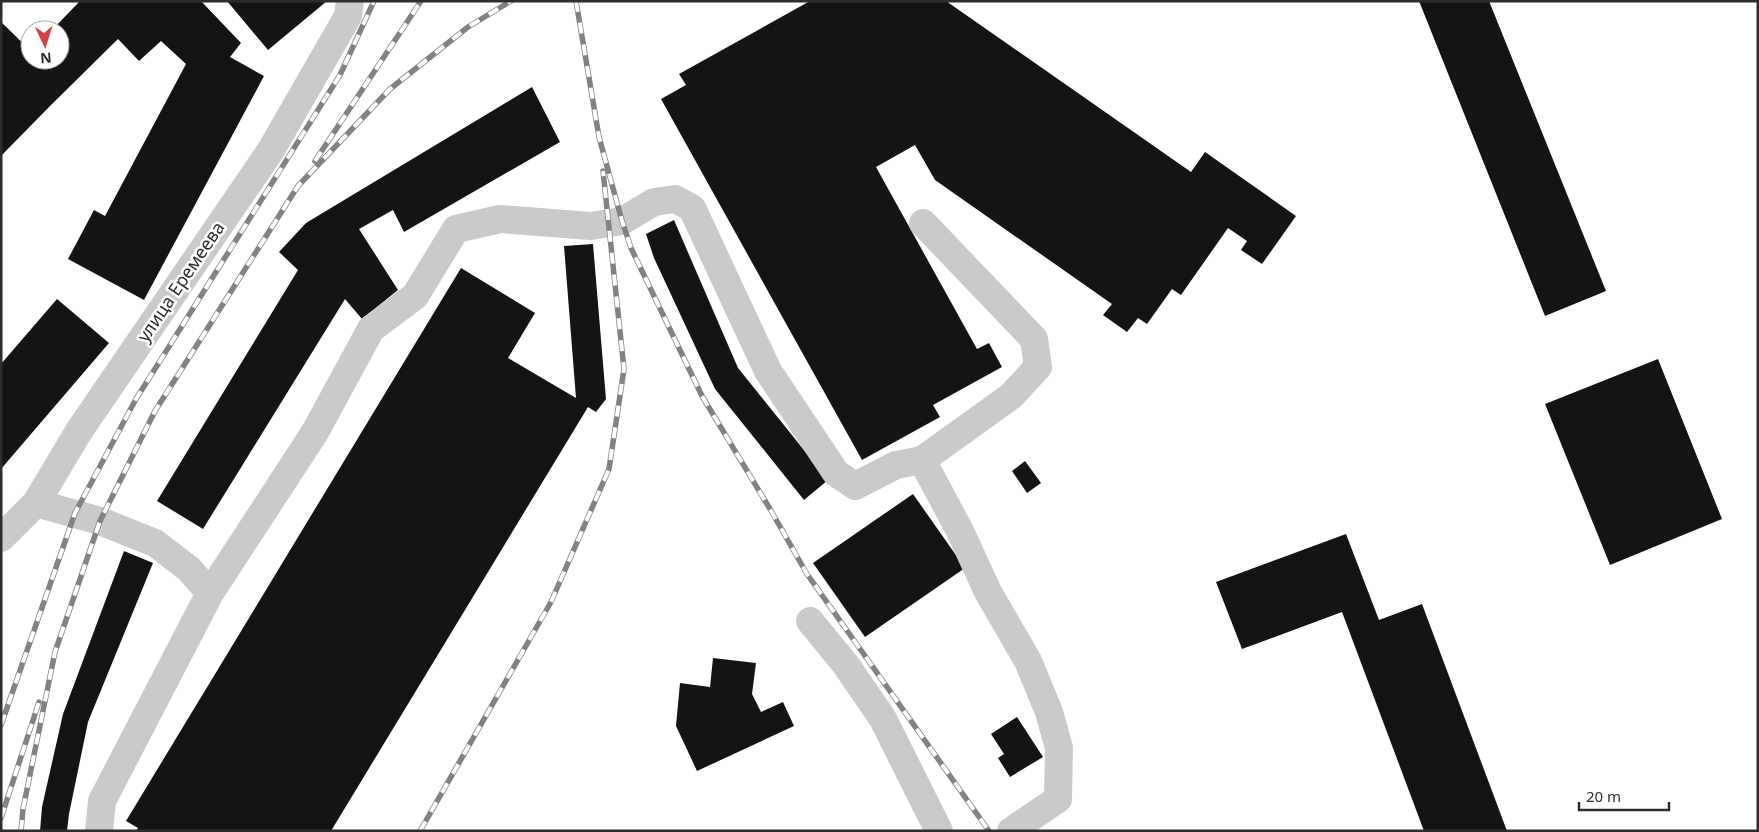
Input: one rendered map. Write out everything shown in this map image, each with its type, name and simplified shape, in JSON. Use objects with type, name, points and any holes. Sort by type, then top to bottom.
[{"type":"street","name":"улица Еремеева","points":[[1,538],[36,503],[79,431],[271,150],[349,9]]},
{"type":"street","points":[[99,831],[102,801],[210,592],[315,432],[371,328],[415,296],[456,229],[500,219],[591,226],[622,221],[654,202],[675,199],[692,208],[768,372],[836,473],[855,486],[896,465],[922,460],[1011,396],[1038,367],[1034,339],[923,223]]},
{"type":"street","points":[[922,460],[960,531],[988,592],[1028,661],[1049,712],[1059,748],[1058,799],[1011,831]]},
{"type":"street","points":[[36,503],[100,520],[155,543],[189,569],[210,592]]},
{"type":"street","points":[[810,621],[846,665],[883,719],[939,831]]},
{"type":"building","points":[[80,1],[201,1],[241,43],[230,57],[264,76],[144,300],[68,259],[94,210],[105,216],[186,64],[161,41],[139,61],[118,39],[1,156],[1,22],[20,40],[20,70],[70,70],[70,20],[62,20]]},
{"type":"building","points":[[227,1],[327,1],[268,50]]},
{"type":"building","points":[[810,1],[946,1],[1191,172],[1205,152],[1296,216],[1262,264],[1241,250],[1247,241],[1228,228],[1181,295],[1172,289],[1147,324],[1138,318],[1127,332],[1103,315],[1112,304],[935,180],[915,145],[876,167],[977,349],[989,343],[1002,367],[933,405],[940,417],[862,460],[661,99],[686,85],[679,74]]},
{"type":"building","points":[[1419,1],[1489,1],[1606,291],[1545,316]]},
{"type":"building","points":[[532,87],[560,142],[404,232],[393,210],[359,229],[398,290],[362,319],[345,299],[203,529],[157,501],[298,270],[279,252],[306,223]]},
{"type":"building","points":[[674,220],[738,368],[828,480],[804,500],[715,389],[654,258],[646,234]]},
{"type":"building","points":[[593,244],[606,399],[596,412],[588,407],[331,831],[136,831],[138,828],[126,821],[461,268],[535,313],[508,358],[576,398],[564,246]]},
{"type":"building","points":[[57,299],[109,343],[1,469],[1,364]]},
{"type":"building","points":[[1658,359],[1722,519],[1610,565],[1545,404]]},
{"type":"building","points":[[1025,461],[1041,483],[1027,493],[1012,471]]},
{"type":"building","points":[[913,494],[965,568],[865,637],[813,563]]},
{"type":"building","points":[[1346,534],[1379,620],[1422,604],[1507,831],[1424,831],[1342,612],[1242,649],[1216,582]]},
{"type":"building","points":[[124,551],[153,563],[88,722],[67,831],[40,831],[42,807],[63,714]]},
{"type":"building","points":[[713,658],[756,663],[752,694],[761,712],[783,702],[794,726],[697,771],[676,726],[680,683],[710,687]]},
{"type":"building","points":[[1017,717],[1043,757],[1010,777],[998,758],[1004,754],[991,734]]},
{"type":"railway","points":[[1,725],[75,513],[136,399],[340,75],[374,1]]},
{"type":"railway","points":[[315,161],[421,1]]},
{"type":"railway","points":[[21,831],[23,809],[55,652],[100,521],[155,411],[298,186],[390,89],[468,27],[511,1]]},
{"type":"railway","points":[[576,1],[599,137],[622,221],[631,248],[702,396],[807,574],[989,831]]},
{"type":"railway","points":[[420,831],[551,602],[609,469],[624,369],[603,171]]},
{"type":"railway","points":[[1,818],[39,702]]}]
